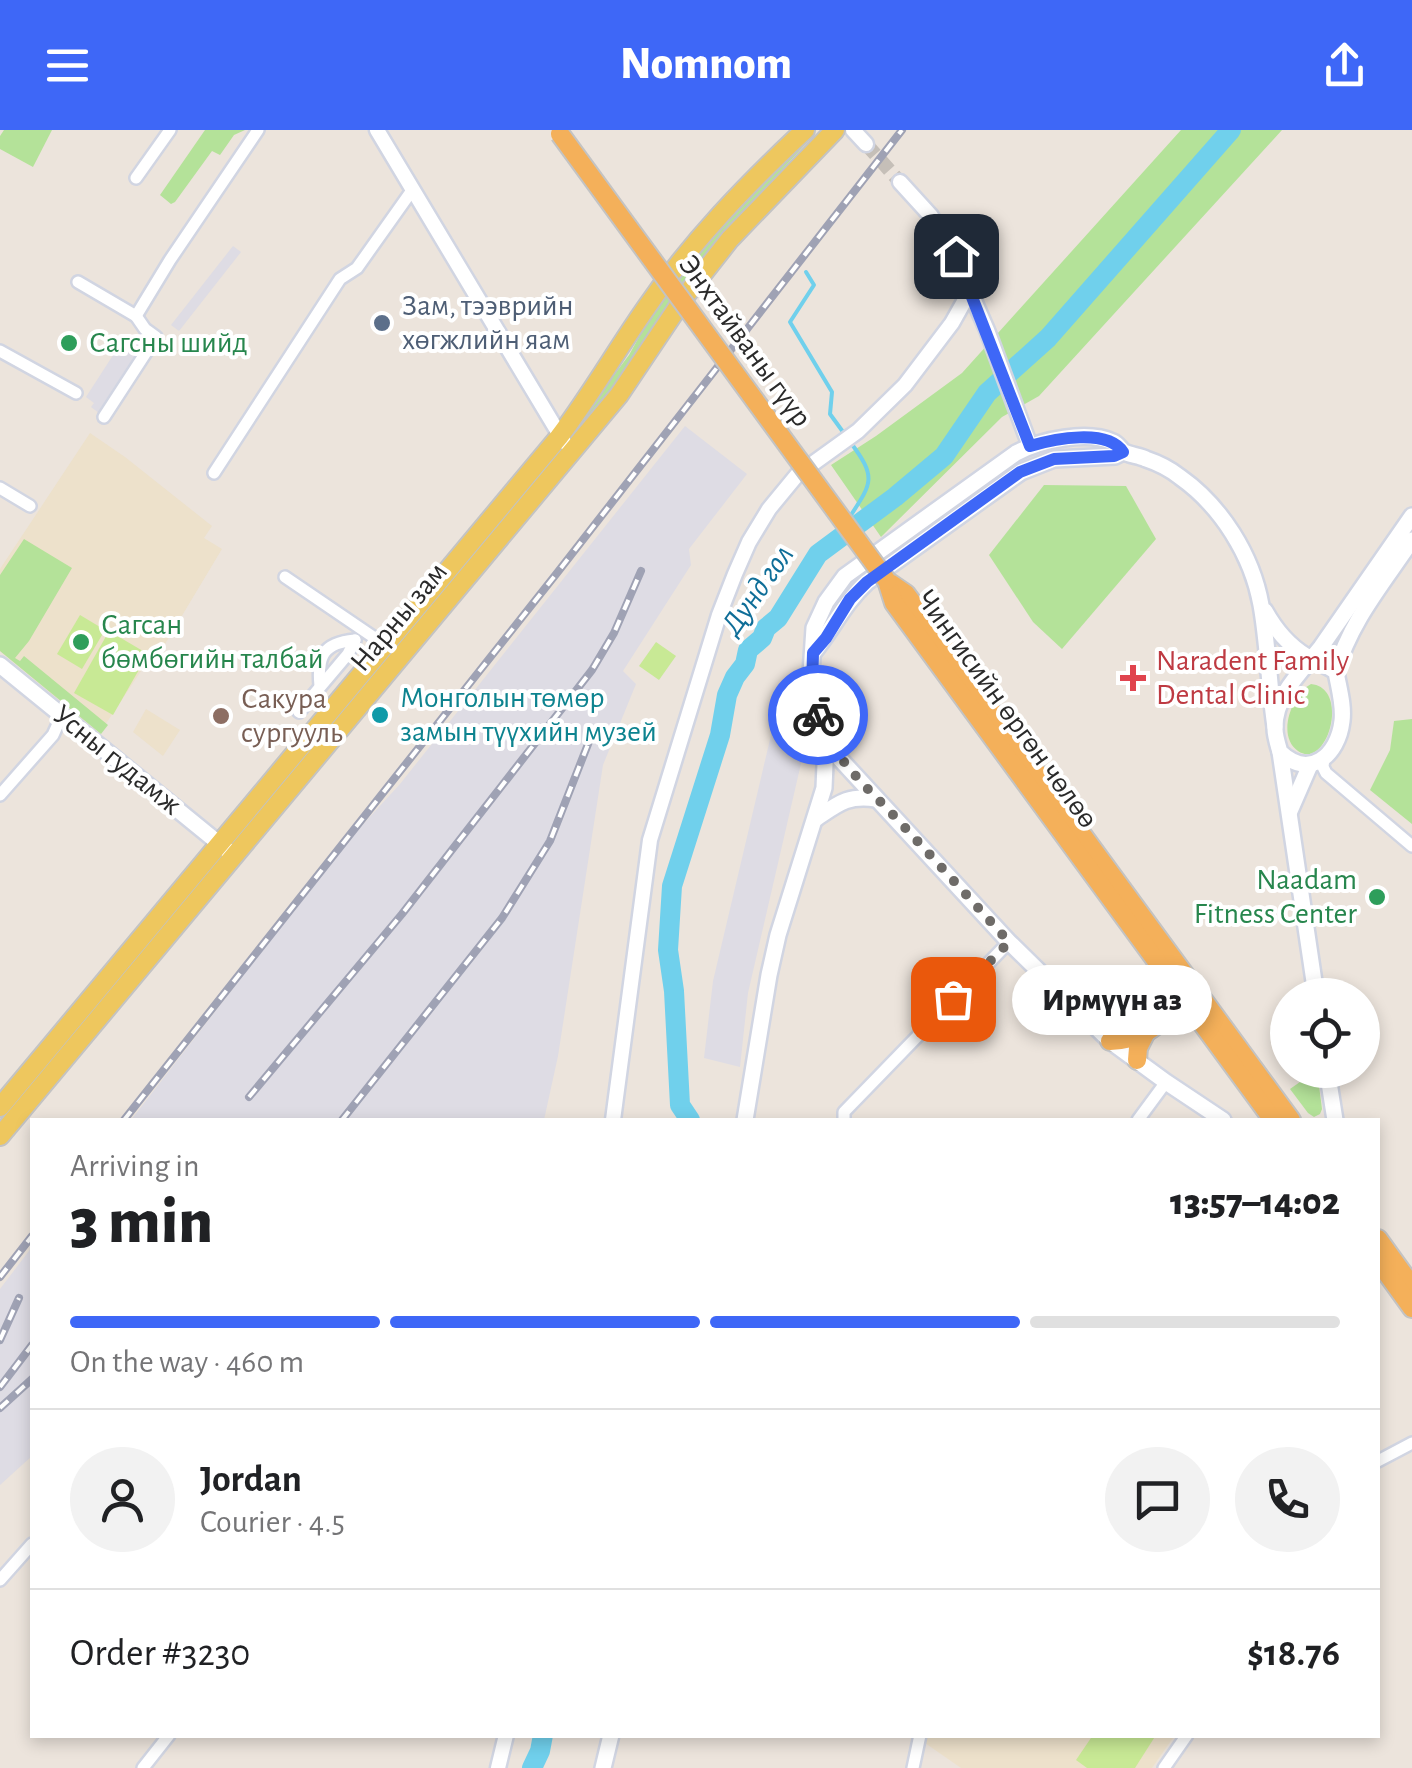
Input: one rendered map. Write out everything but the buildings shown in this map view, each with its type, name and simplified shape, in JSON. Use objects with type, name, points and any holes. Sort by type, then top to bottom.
[{"type":"highway","name":"Энхтайваны гүүр","points":[[558,132],[887,581]]},
{"type":"highway","name":"Чингисийн өргөн чөлөө","points":[[887,581],[894,604],[1271,1118]]},
{"type":"highway","name":"Чингисийн өргөн чөлөө","points":[[887,581],[906,594],[1290,1118]]},
{"type":"highway","points":[[1110,1041],[1146,1034],[1185,1001]]},
{"type":"highway","points":[[1137,1060],[1146,1034]]},
{"type":"highway","points":[[1380,1243],[1412,1286]]},
{"type":"highway","points":[[1380,1264],[1412,1308]]},
{"type":"main road","name":"Нарны зам","points":[[0,1136],[385,645],[559,437],[685,255],[718,214],[805,130]]},
{"type":"main road","name":"Нарны зам","points":[[0,1107],[573,451],[619,395],[686,295],[730,239],[835,130]]},
{"type":"main road","points":[[1219,1118],[1110,1041],[1009,942],[848,769],[826,736],[812,689],[814,628],[826,602],[845,576],[990,471],[1030,446],[1059,439],[1110,440],[1123,452],[1170,470],[1216,508],[1240,548],[1261,604],[1278,633],[1311,660],[1336,672]]},
{"type":"main road","points":[[813,653],[850,599],[867,582],[1020,472],[1054,459],[1114,456],[1123,452]]},
{"type":"main road","points":[[1274,728],[1286,692],[1412,516]]},
{"type":"main road","points":[[1290,811],[1317,761],[1337,740],[1342,720],[1336,672],[1341,651],[1354,625],[1412,540]]},
{"type":"main road","points":[[1261,604],[1274,728],[1314,978]]},
{"type":"main road","name":"Усны гудамж","points":[[0,665],[227,850]]},
{"type":"main road","points":[[745,1118],[778,936],[824,788],[826,736]]},
{"type":"main road","points":[[1280,752],[1296,764],[1317,761]]},
{"type":"main road","points":[[816,818],[845,799],[878,799]]},
{"type":"main road","points":[[1329,1088],[1332,1116]]},
{"type":"main road","points":[[603,1768],[609,1738]]},
{"type":"street","points":[[136,178],[170,130]]},
{"type":"street","points":[[136,316],[258,130]]},
{"type":"street","points":[[377,130],[559,437],[573,451]]},
{"type":"street","points":[[853,130],[866,144]]},
{"type":"street","points":[[900,182],[931,216],[956,256],[1030,446]]},
{"type":"street","points":[[214,473],[340,278],[357,268],[412,188]]},
{"type":"street","points":[[78,282],[136,316],[156,337],[104,417]]},
{"type":"street","points":[[613,1118],[650,840],[719,616],[748,542],[797,475],[858,431],[905,384],[932,352],[970,291]]},
{"type":"street","points":[[0,351],[76,393]]},
{"type":"street","points":[[0,488],[30,506]]},
{"type":"street","points":[[285,577],[385,645]]},
{"type":"street","points":[[300,712],[348,654],[355,640],[334,644],[324,651],[319,664],[320,686]]},
{"type":"street","points":[[0,795],[53,735],[62,714]]},
{"type":"street","points":[[1317,761],[1412,846]]},
{"type":"street","points":[[844,1118],[844,1112],[1009,942]]},
{"type":"street","points":[[1139,1118],[1166,1082]]},
{"type":"street","points":[[1380,1460],[1412,1443]]},
{"type":"street","points":[[0,1580],[30,1546]]},
{"type":"street","points":[[143,1768],[167,1738]]},
{"type":"street","points":[[498,1768],[505,1738]]},
{"type":"street","points":[[913,1768],[919,1738]]},
{"type":"street","points":[[1164,1768],[1185,1738]]},
{"type":"shaded area","points":[[233,246],[241,252],[179,331],[171,325]]},
{"type":"shaded area","points":[[141,332],[149,337],[99,413],[86,397],[117,349],[126,355]]},
{"type":"shaded area","points":[[685,426],[747,474],[689,549],[691,565],[623,671],[636,684],[603,765],[558,1056],[544,1118],[133,1118],[345,844],[400,784]]},
{"type":"shaded area","points":[[90,433],[212,526],[204,538],[222,549],[165,644],[155,650],[99,734],[0,651],[0,569]]},
{"type":"shaded area","points":[[146,709],[180,730],[163,756],[133,732]]},
{"type":"shaded area","points":[[772,731],[806,742],[748,993],[740,1067],[704,1058],[713,981]]},
{"type":"shaded area","points":[[30,1250],[30,1458],[0,1485],[0,1289]]},
{"type":"shaded area","points":[[927,1738],[1173,1738],[1152,1768],[961,1768],[925,1743]]},
{"type":"green space","points":[[4,130],[52,130],[33,167],[0,149]]},
{"type":"green space","points":[[205,130],[245,130],[234,135],[220,155],[212,151],[171,204],[160,195]]},
{"type":"green space","points":[[1181,130],[1282,130],[1039,396],[1002,417],[881,537],[831,465],[962,373]]},
{"type":"green space","points":[[813,131],[814,135],[723,234],[635,361],[585,421],[584,415],[629,355],[658,303],[727,214]]},
{"type":"green space","points":[[1044,485],[1126,486],[1156,539],[1062,649],[1033,622],[989,555]]},
{"type":"green space","points":[[24,539],[72,568],[15,658],[20,661],[24,656],[108,725],[101,734],[0,651],[0,575]]},
{"type":"green space","name":"Сагсан бөмбөгийн талбай","points":[[80,615],[105,630],[82,669],[57,654]]},
{"type":"green space","points":[[109,631],[148,654],[113,715],[74,693]]},
{"type":"green space","points":[[656,642],[676,656],[659,680],[639,666]]},
{"type":"green space","points":[[1311,684],[1323,689],[1332,712],[1325,740],[1309,754],[1291,744],[1287,726],[1298,697]]},
{"type":"green space","points":[[1412,719],[1412,824],[1370,790],[1390,750],[1394,721]]},
{"type":"green space","points":[[1319,1088],[1320,1114],[1314,1117],[1308,1113],[1290,1089]]},
{"type":"green space","points":[[1091,1738],[1154,1738],[1135,1768],[1087,1768],[1076,1760]]},
{"type":"waterway","name":"Дунд гол","points":[[689,1118],[680,1105],[668,950],[672,886],[720,735],[727,695],[745,664],[748,650],[778,618],[818,554],[944,456],[987,393],[1048,338],[1231,130]]},
{"type":"waterway","points":[[806,272],[814,285],[790,322],[832,392],[830,414],[846,436]]},
{"type":"waterway","points":[[849,518],[868,480],[865,465],[851,443]]},
{"type":"waterway","name":"Дунд гол","points":[[832,544],[841,530]]},
{"type":"waterway","name":"Дунд гол","points":[[532,1768],[542,1738]]},
{"type":"tunnel","points":[[866,144],[900,182]]},
{"type":"railway","points":[[126,1118],[902,130]]},
{"type":"railway","points":[[249,1097],[402,914],[592,670],[614,633],[641,571]]},
{"type":"railway","points":[[344,1118],[502,918],[550,841],[592,734]]},
{"type":"railway","points":[[0,1277],[30,1239]]},
{"type":"railway","points":[[0,1340],[19,1298]]},
{"type":"railway","points":[[0,1387],[30,1348]]},
{"type":"railway","points":[[0,1408],[30,1381]]},
{"type":"way so far","points":[[818,715],[840,759],[1009,942],[953,999]]},
{"type":"place","name":"Зам, тээврийн хөгжлийн яам","points":[[382,323]]},
{"type":"place","name":"Сагсны шийд","points":[[69,343]]},
{"type":"place","name":"Сагсан бөмбөгийн талбай","points":[[81,642]]},
{"type":"place","name":"Naradent Family Dental Clinic","points":[[1133,678]]},
{"type":"place","name":"Монголын төмөр замын түүхийн музей","points":[[380,715]]},
{"type":"place","name":"Сакура сургууль","points":[[221,716]]},
{"type":"place","name":"Naadam Fitness Center","points":[[1377,897]]},
{"type":"place","name":"Ирмүүн аз","points":[[953,999]]},
{"type":"route","points":[[818,715],[812,689],[813,653],[850,599],[867,582],[1020,472],[1054,459],[1114,456],[1123,452],[1110,440],[1059,439],[1030,446],[956,256]]}]
